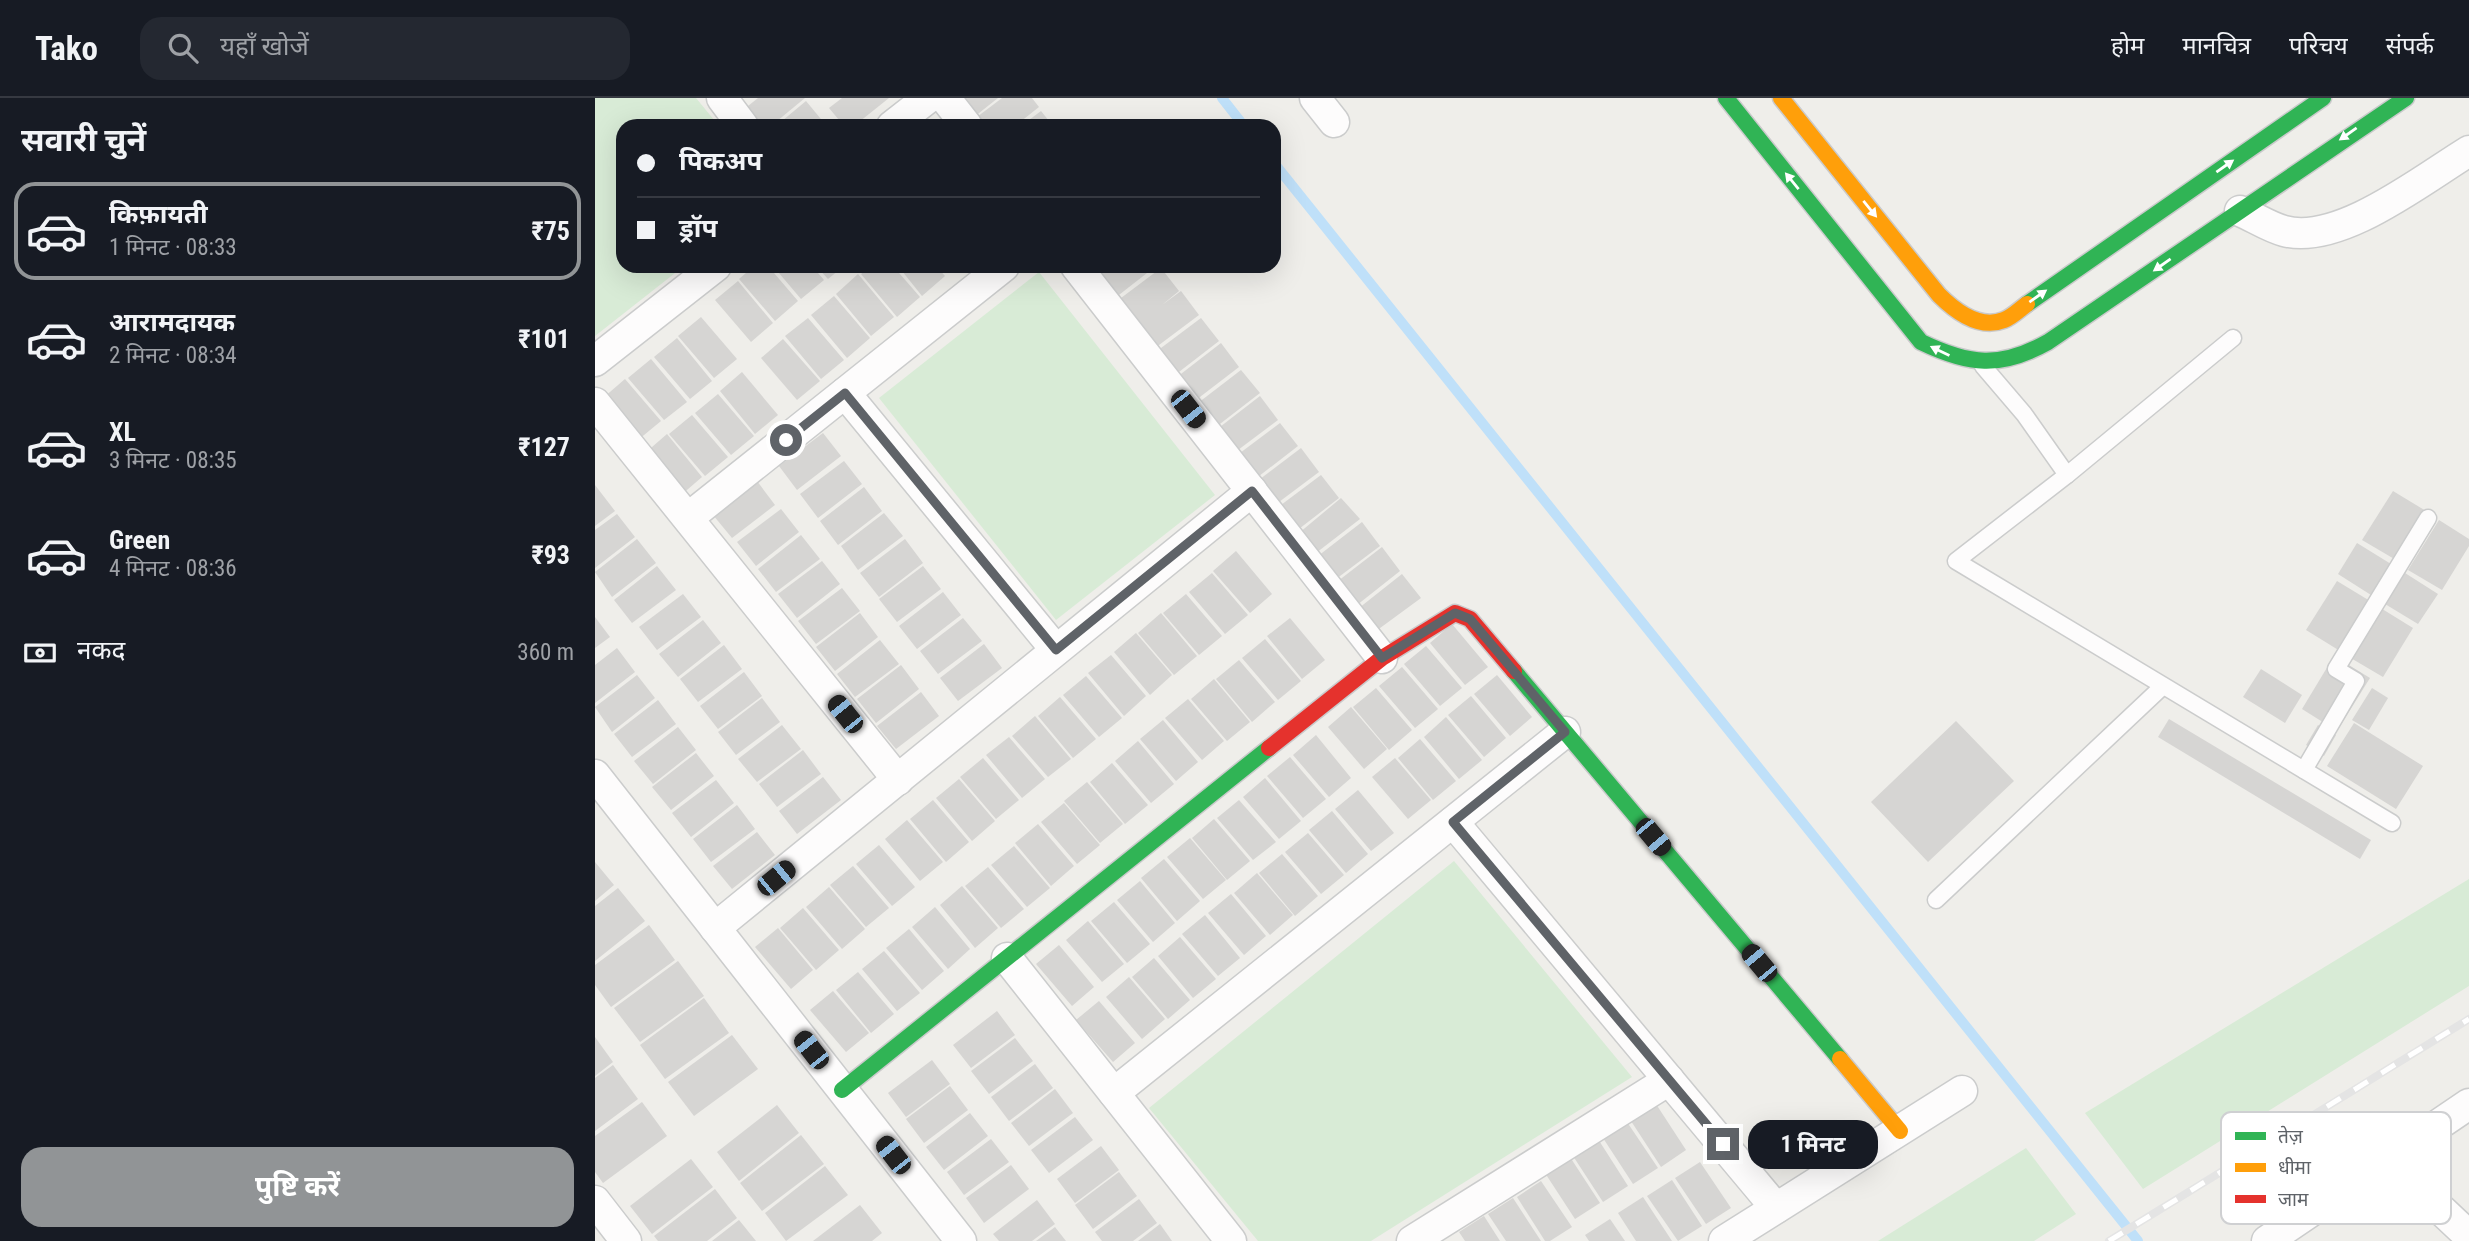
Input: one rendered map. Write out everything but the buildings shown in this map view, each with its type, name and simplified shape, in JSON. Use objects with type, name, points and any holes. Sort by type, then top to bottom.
[{"type":"street","points":[[722,98],[738,119]]},
{"type":"street","points":[[902,119],[928,98]]},
{"type":"street","points":[[945,98],[962,119]]},
{"type":"street","points":[[1315,98],[1334,122]]},
{"type":"street","points":[[1725,98],[1921,342],[1952,357],[1980,363],[2005,361],[2035,348],[2117,296],[2363,124],[2406,98]]},
{"type":"street","points":[[1781,98],[1938,295],[1982,334]]},
{"type":"street","points":[[1982,334],[2323,98]]},
{"type":"street","points":[[2240,211],[2284,231],[2311,234],[2341,228],[2469,151]]},
{"type":"street","points":[[595,361],[707,273]]},
{"type":"street","points":[[688,518],[995,273]]},
{"type":"street","points":[[1081,273],[1382,658]]},
{"type":"street","points":[[1980,363],[1982,334]]},
{"type":"street","points":[[845,393],[1056,650]]},
{"type":"street","points":[[595,402],[898,780]]},
{"type":"street","points":[[715,928],[1252,491]]},
{"type":"street","points":[[842,1090],[1382,658],[1455,613],[1470,619],[1900,1131]]},
{"type":"street","points":[[1114,1093],[1565,732]]},
{"type":"street","points":[[595,775],[961,1241]]},
{"type":"street","points":[[1453,822],[1776,1208]]},
{"type":"street","points":[[1007,958],[1231,1241]]},
{"type":"street","points":[[1412,1241],[1669,1080]]},
{"type":"street","points":[[1724,1241],[1962,1091]]},
{"type":"street","points":[[2451,1116],[2469,1104]]},
{"type":"street","points":[[595,1201],[626,1241]]},
{"type":"street","points":[[2451,1219],[2469,1236]]},
{"type":"street","points":[[2267,1241],[2291,1224]]},
{"type":"lane","points":[[2233,338],[2067,475],[1956,561],[2392,823]]},
{"type":"lane","points":[[1980,363],[2024,414],[2067,475]]},
{"type":"lane","points":[[2304,770],[2356,681],[2336,668],[2428,518]]},
{"type":"lane","points":[[1936,901],[2163,686]]},
{"type":"green space","points":[[595,98],[696,98],[713,119],[616,119],[616,273],[675,273],[595,336]]},
{"type":"green space","points":[[1040,273],[1215,495],[1056,620],[879,398]]},
{"type":"green space","points":[[1454,861],[1632,1077],[1371,1241],[1258,1241],[1149,1108]]},
{"type":"green space","points":[[2469,879],[2469,986],[2267,1112],[2221,1112],[2221,1140],[2143,1189],[2085,1113]]},
{"type":"green space","points":[[2026,1148],[2076,1214],[2034,1241],[1878,1241]]},
{"type":"waterway","points":[[1222,98],[1238,119]]},
{"type":"waterway","points":[[1281,172],[2138,1241]]},
{"type":"railway","points":[[2318,1112],[2469,1019]]},
{"type":"railway","points":[[2109,1241],[2221,1172]]},
{"type":"traffic: fast","points":[[1726,98],[1921,342],[1954,356],[1985,361],[2015,357],[2048,342],[2406,98]]},
{"type":"traffic: fast","points":[[2027,304],[2323,98]]},
{"type":"traffic: fast","points":[[1514,671],[1840,1059]]},
{"type":"traffic: fast","points":[[842,1090],[1269,748]]},
{"type":"traffic: slow","points":[[1781,98],[1939,295],[1952,307],[1968,317],[1986,323],[2007,319],[2027,304]]},
{"type":"traffic: slow","points":[[1840,1059],[1900,1131]]},
{"type":"traffic: jam","points":[[1269,748],[1382,658],[1455,613],[1470,619],[1514,671]]},
{"type":"route","points":[[786,440],[845,393],[1056,650],[1252,491],[1382,658],[1440,619],[1455,613],[1470,619],[1565,732],[1453,822],[1723,1144]]}]
